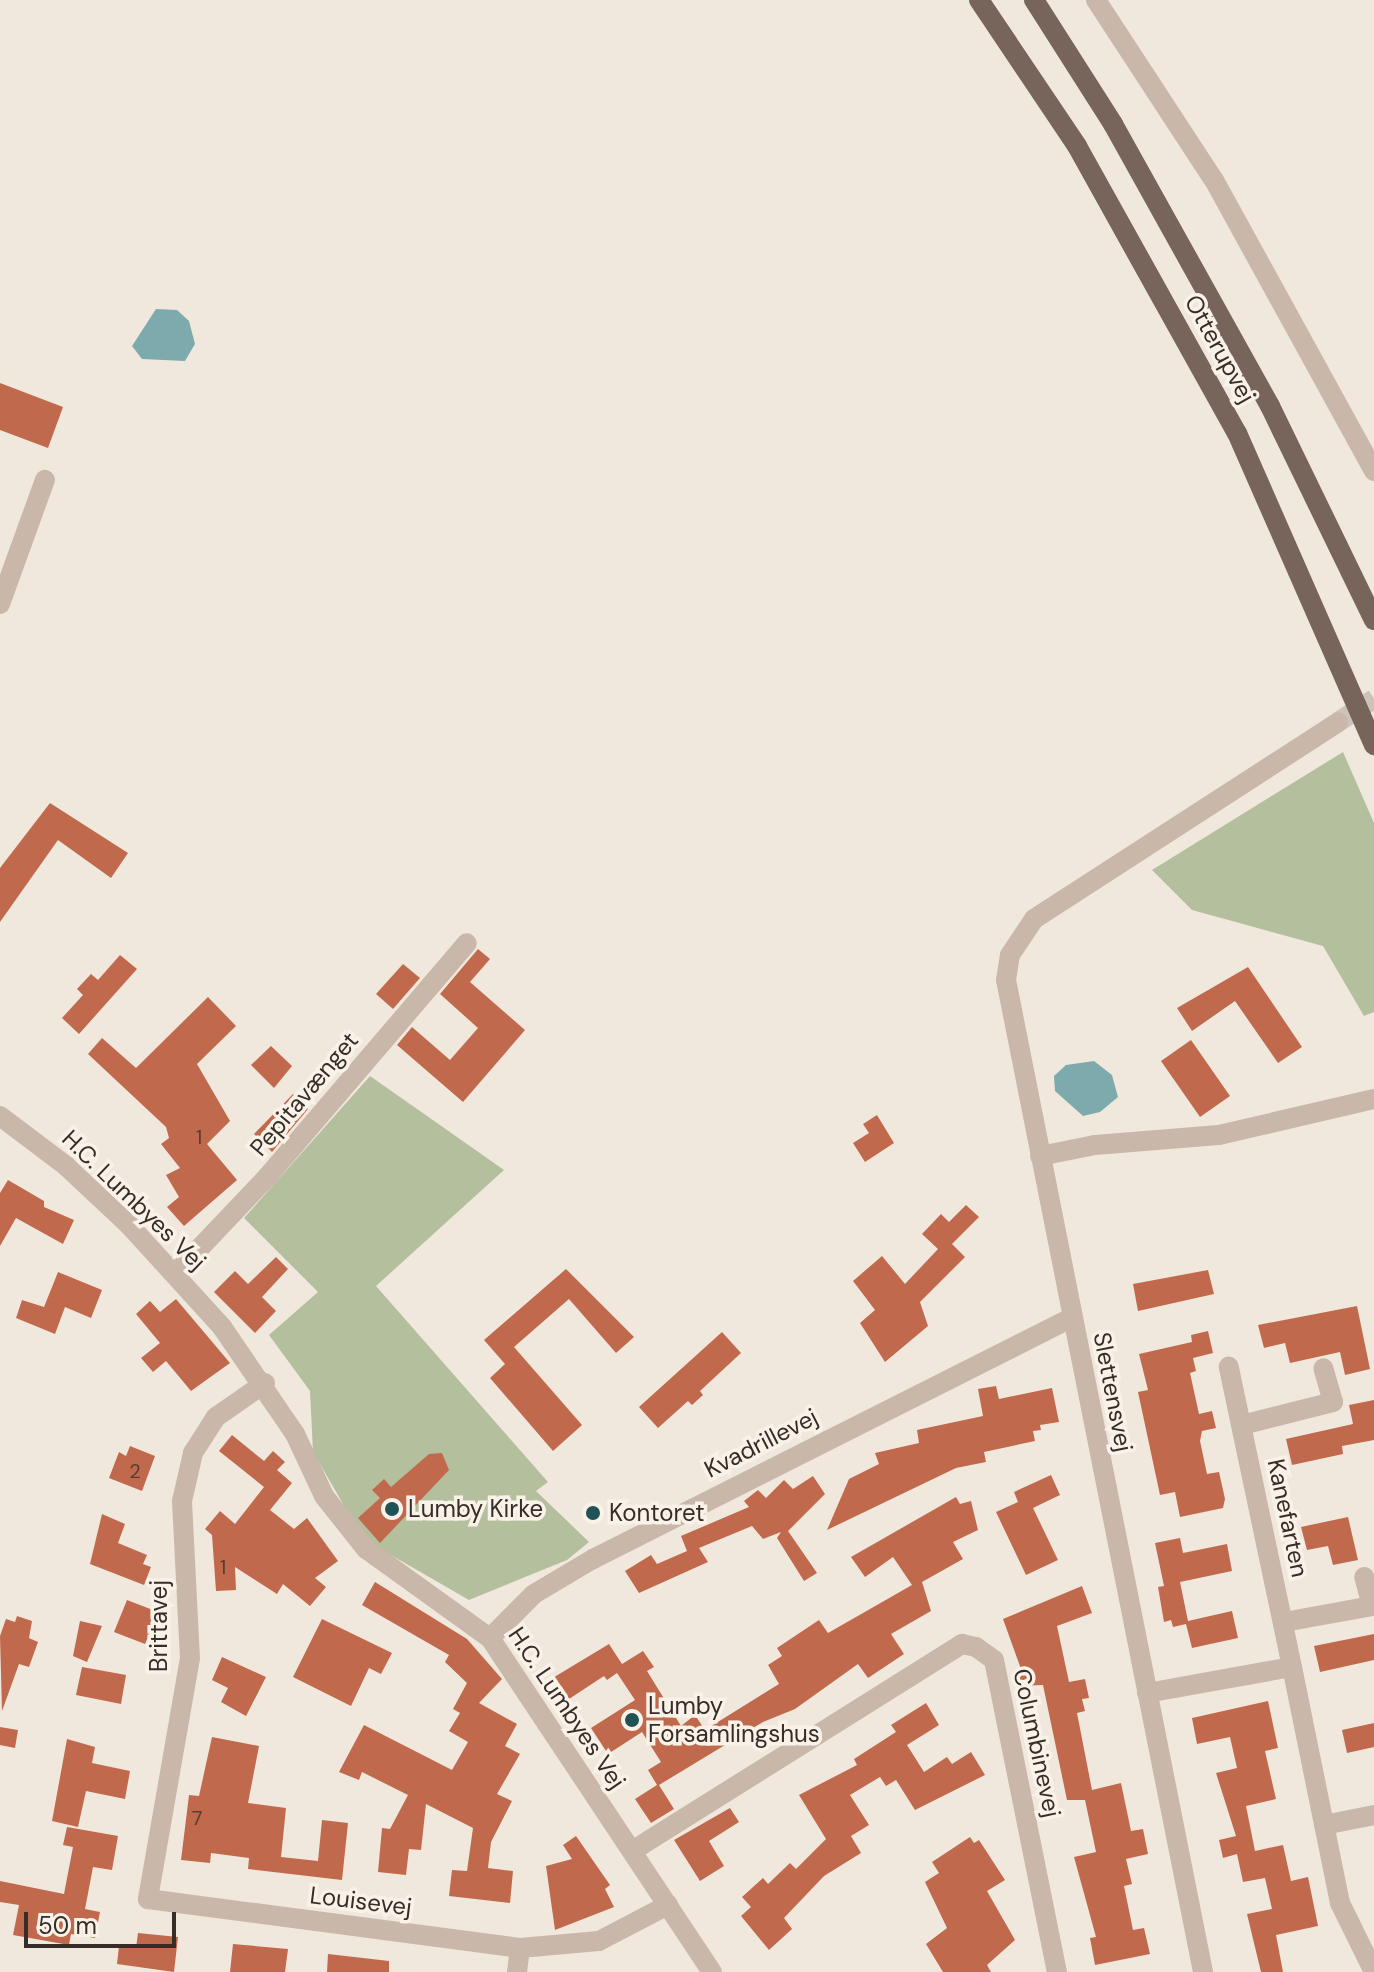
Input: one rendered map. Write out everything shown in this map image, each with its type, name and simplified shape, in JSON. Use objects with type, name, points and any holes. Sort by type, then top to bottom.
[{"type":"main road","name":"Otterupvej","points":[[979,0],[1077,146],[1237,433],[1374,745]]},
{"type":"main road","name":"Otterupvej","points":[[1034,0],[1113,124],[1270,406],[1374,620]]},
{"type":"street","points":[[1096,0],[1214,180],[1374,471]]},
{"type":"street","points":[[0,604],[45,480]]},
{"type":"street","name":"Slettensvej","points":[[1203,1972],[1006,980],[1021,934],[1034,919],[1338,722]]},
{"type":"street","name":"Pepitavænget","points":[[176,1273],[268,1176],[467,943]]},
{"type":"street","points":[[1040,1156],[1095,1145],[1219,1135],[1374,1099]]},
{"type":"street","name":"H.C. Lumbyes Vej","points":[[0,1116],[66,1166],[176,1273],[265,1383],[324,1496],[358,1540],[389,1570],[490,1638],[712,1972]]},
{"type":"street","name":"Kvadrillevej","points":[[490,1638],[534,1594],[593,1559],[1071,1318]]},
{"type":"street","name":"Kanefarten","points":[[1229,1367],[1340,1903],[1374,1972]]},
{"type":"street","points":[[1242,1425],[1333,1402],[1323,1368]]},
{"type":"street","name":"Brittavej","points":[[148,1899],[190,1658],[182,1501],[193,1453],[216,1417],[265,1383]]},
{"type":"street","points":[[1284,1622],[1372,1606],[1364,1577]]},
{"type":"street","name":"Columbinevej","points":[[632,1851],[962,1644],[976,1647],[994,1660],[1057,1972]]},
{"type":"street","points":[[1147,1693],[1292,1667]]},
{"type":"street","points":[[1324,1825],[1374,1815]]},
{"type":"street","name":"Louisevej","points":[[148,1899],[520,1948],[599,1941],[668,1905]]},
{"type":"street","points":[[517,1972],[520,1948]]},
{"type":"green space","points":[[1343,752],[1374,823],[1374,1012],[1364,1016],[1323,946],[1192,910],[1152,870]]},
{"type":"green space","points":[[370,1076],[504,1170],[376,1286],[548,1482],[536,1491],[589,1542],[567,1560],[469,1600],[377,1547],[353,1521],[313,1452],[310,1391],[269,1335],[318,1292],[244,1218]]},
{"type":"water","points":[[156,309],[177,310],[189,321],[195,344],[185,361],[142,359],[132,346]]},
{"type":"water","points":[[1094,1061],[1112,1075],[1118,1097],[1100,1112],[1083,1116],[1055,1091],[1054,1076],[1066,1065]]},
{"type":"building","points":[[0,383],[63,407],[48,448],[0,430]]},
{"type":"building","points":[[50,803],[128,853],[111,878],[58,840],[0,922],[0,868]]},
{"type":"building","points":[[478,949],[490,959],[470,982],[525,1030],[463,1102],[397,1045],[412,1027],[450,1060],[478,1028],[440,994]]},
{"type":"building","points":[[120,955],[137,969],[79,1034],[62,1018],[83,995],[77,989],[91,974],[98,980]]},
{"type":"building","points":[[403,964],[420,978],[393,1009],[376,994]]},
{"type":"building","points":[[1248,967],[1302,1047],[1278,1063],[1235,1001],[1192,1031],[1177,1008]]},
{"type":"building","points":[[208,997],[236,1026],[197,1064],[230,1121],[207,1144],[237,1180],[184,1226],[167,1207],[179,1197],[166,1175],[180,1168],[161,1144],[169,1138],[166,1127],[88,1054],[102,1038],[136,1068]]},
{"type":"building","points":[[1191,1040],[1230,1096],[1200,1117],[1161,1061]]},
{"type":"building","points":[[271,1046],[292,1066],[274,1088],[251,1065]]},
{"type":"building","points":[[293,1094],[308,1109],[272,1152],[254,1134]]},
{"type":"building","points":[[877,1115],[894,1143],[865,1162],[853,1143],[869,1133],[863,1124]]},
{"type":"building","points":[[8,1180],[44,1201],[44,1207],[74,1220],[63,1244],[16,1218],[0,1246],[0,1193]]},
{"type":"building","points":[[966,1205],[979,1217],[952,1244],[965,1257],[920,1302],[928,1326],[885,1362],[860,1323],[875,1310],[853,1281],[882,1256],[905,1284],[938,1249],[922,1234],[941,1214],[949,1222]]},
{"type":"building","points":[[276,1257],[288,1269],[262,1297],[276,1311],[255,1333],[214,1292],[235,1271],[248,1284]]},
{"type":"building","points":[[566,1269],[634,1337],[616,1353],[569,1299],[514,1347],[582,1425],[553,1451],[490,1378],[505,1364],[484,1340]]},
{"type":"building","points":[[1208,1270],[1214,1294],[1138,1311],[1133,1284]]},
{"type":"building","points":[[58,1272],[102,1290],[91,1318],[65,1307],[55,1334],[16,1318],[22,1300],[44,1307]]},
{"type":"building","points":[[176,1299],[230,1363],[191,1391],[166,1361],[153,1372],[141,1358],[160,1343],[136,1314],[150,1301],[160,1312]]},
{"type":"building","points":[[1357,1306],[1370,1369],[1345,1375],[1340,1352],[1290,1363],[1285,1343],[1264,1348],[1258,1325]]},
{"type":"building","points":[[1208,1331],[1213,1353],[1193,1358],[1196,1371],[1190,1373],[1199,1414],[1212,1411],[1216,1428],[1202,1431],[1200,1441],[1207,1474],[1219,1472],[1225,1499],[1223,1508],[1180,1517],[1175,1492],[1160,1495],[1138,1392],[1148,1390],[1139,1354],[1192,1342],[1191,1335]]},
{"type":"building","points":[[722,1332],[741,1353],[700,1391],[703,1395],[692,1405],[688,1401],[658,1428],[639,1407]]},
{"type":"building","points":[[996,1386],[999,1399],[1052,1388],[1059,1422],[1040,1425],[1041,1430],[1033,1431],[1035,1441],[984,1452],[986,1462],[956,1468],[827,1530],[849,1479],[879,1464],[875,1453],[919,1443],[917,1430],[983,1416],[978,1389]]},
{"type":"building","points":[[1374,1400],[1374,1440],[1342,1446],[1343,1454],[1292,1465],[1286,1439],[1353,1424],[1349,1405]]},
{"type":"building","points":[[232,1435],[264,1461],[273,1451],[285,1462],[277,1470],[292,1483],[270,1510],[294,1529],[307,1518],[338,1561],[315,1578],[326,1587],[310,1606],[283,1584],[277,1594],[235,1567],[236,1590],[216,1591],[212,1535],[205,1529],[220,1511],[235,1524],[264,1487],[219,1451]]},
{"type":"building","points":[[130,1446],[155,1456],[142,1491],[109,1478],[119,1452],[126,1456]]},
{"type":"building","name":"Lumby Kirke","points":[[442,1453],[449,1470],[380,1543],[358,1518],[380,1498],[372,1490],[384,1479],[391,1487],[429,1454]]},
{"type":"building","points":[[1051,1475],[1060,1495],[1033,1508],[1058,1560],[1026,1575],[996,1512],[1018,1502],[1014,1492]]},
{"type":"building","points":[[813,1476],[825,1494],[788,1531],[817,1573],[804,1581],[777,1538],[781,1532],[763,1539],[752,1526],[699,1548],[708,1562],[639,1593],[625,1571],[651,1555],[657,1564],[687,1551],[681,1536],[749,1507],[744,1501],[758,1490],[766,1498],[784,1480],[793,1489]]},
{"type":"building","points":[[956,1497],[960,1504],[971,1501],[978,1530],[953,1542],[963,1559],[922,1582],[931,1611],[891,1634],[904,1654],[868,1678],[858,1664],[795,1709],[763,1722],[659,1785],[674,1809],[651,1823],[635,1799],[657,1785],[648,1770],[661,1762],[642,1732],[608,1754],[591,1728],[635,1700],[617,1673],[607,1680],[604,1676],[566,1701],[551,1679],[609,1644],[622,1664],[643,1651],[654,1667],[647,1671],[681,1726],[695,1715],[705,1730],[779,1684],[768,1665],[782,1656],[777,1648],[819,1620],[828,1633],[912,1585],[893,1557],[865,1577],[851,1557]]},
{"type":"building","points":[[102,1514],[125,1524],[118,1543],[147,1555],[143,1564],[151,1567],[144,1585],[90,1564]]},
{"type":"building","points":[[1348,1517],[1358,1560],[1333,1565],[1328,1546],[1307,1550],[1301,1527]]},
{"type":"building","points":[[1180,1538],[1183,1553],[1227,1544],[1232,1571],[1180,1582],[1188,1621],[1232,1611],[1238,1638],[1192,1648],[1186,1624],[1173,1627],[1171,1620],[1164,1622],[1158,1587],[1164,1586],[1155,1543]]},
{"type":"building","points":[[375,1582],[467,1639],[502,1679],[479,1703],[517,1724],[505,1746],[520,1754],[497,1794],[512,1801],[491,1842],[488,1868],[513,1871],[510,1903],[449,1896],[452,1870],[467,1871],[473,1828],[426,1804],[421,1850],[409,1849],[406,1875],[378,1872],[382,1828],[390,1829],[408,1795],[362,1772],[359,1780],[339,1772],[364,1725],[452,1770],[468,1742],[449,1731],[460,1713],[453,1709],[467,1683],[445,1662],[449,1655],[362,1605]]},
{"type":"building","points":[[1082,1586],[1092,1613],[1057,1626],[1069,1682],[1085,1679],[1089,1698],[1082,1699],[1085,1711],[1077,1713],[1092,1790],[1121,1783],[1131,1831],[1143,1829],[1148,1854],[1126,1859],[1132,1884],[1124,1886],[1133,1930],[1144,1928],[1150,1954],[1095,1965],[1090,1938],[1096,1937],[1074,1857],[1096,1852],[1085,1800],[1067,1800],[1043,1685],[1017,1686],[1014,1670],[1021,1669],[1003,1619]]},
{"type":"building","points":[[127,1600],[158,1612],[145,1644],[114,1632]]},
{"type":"building","points":[[17,1616],[32,1621],[29,1638],[38,1642],[29,1667],[19,1664],[2,1711],[0,1636],[6,1619],[15,1622]]},
{"type":"building","points":[[322,1619],[392,1653],[381,1674],[369,1668],[351,1706],[293,1677]]},
{"type":"building","points":[[80,1621],[102,1626],[87,1662],[73,1656]]},
{"type":"building","points":[[1374,1634],[1374,1660],[1320,1672],[1314,1646]]},
{"type":"building","points":[[222,1657],[266,1677],[246,1716],[221,1702],[228,1688],[212,1680]]},
{"type":"building","points":[[82,1667],[126,1675],[121,1704],[76,1695]]},
{"type":"building","points":[[1268,1701],[1278,1748],[1265,1751],[1276,1799],[1246,1806],[1255,1851],[1283,1845],[1291,1881],[1308,1877],[1318,1926],[1276,1935],[1283,1972],[1261,1972],[1247,1914],[1272,1909],[1265,1878],[1243,1882],[1237,1854],[1223,1858],[1219,1840],[1236,1836],[1216,1773],[1237,1768],[1230,1737],[1197,1744],[1192,1718]]},
{"type":"building","points":[[926,1703],[939,1725],[907,1745],[924,1772],[947,1757],[952,1764],[971,1752],[985,1775],[915,1810],[896,1780],[886,1786],[880,1777],[850,1795],[869,1825],[851,1836],[861,1853],[824,1876],[784,1918],[792,1929],[769,1950],[741,1916],[751,1907],[742,1897],[763,1878],[768,1884],[790,1863],[796,1869],[826,1839],[799,1795],[857,1765],[854,1759],[896,1732],[891,1725]]},
{"type":"building","points":[[1374,1723],[1374,1747],[1347,1753],[1342,1730]]},
{"type":"building","points":[[0,1727],[18,1730],[15,1748],[0,1745]]},
{"type":"building","points":[[212,1737],[259,1746],[248,1803],[286,1808],[281,1857],[318,1861],[322,1820],[348,1823],[342,1880],[248,1869],[249,1858],[211,1853],[210,1863],[181,1860],[189,1795],[199,1796]]},
{"type":"building","points":[[67,1739],[95,1747],[92,1763],[130,1771],[125,1799],[86,1791],[78,1827],[52,1821]]},
{"type":"building","points":[[730,1808],[739,1822],[709,1841],[724,1866],[700,1881],[674,1840]]},
{"type":"building","points":[[67,1827],[118,1836],[112,1870],[93,1867],[85,1909],[100,1912],[95,1938],[71,1934],[69,1945],[13,1935],[19,1905],[0,1902],[0,1881],[64,1894],[73,1847],[63,1845]]},
{"type":"building","points":[[576,1836],[610,1885],[605,1889],[614,1907],[555,1930],[546,1866],[572,1859],[563,1845]]},
{"type":"building","points":[[970,1837],[974,1843],[979,1840],[1005,1880],[987,1891],[1015,1940],[987,1965],[991,1972],[943,1972],[926,1944],[947,1928],[925,1882],[939,1873],[932,1862]]},
{"type":"building","points":[[138,1933],[178,1937],[174,1972],[117,1964],[119,1946],[136,1948]]},
{"type":"building","points":[[233,1944],[288,1949],[285,1972],[230,1972]]},
{"type":"building","points":[[328,1954],[389,1961],[389,1972],[327,1972]]},
{"type":"tunnel","points":[[1338,722],[1374,699]]},
{"type":"place","name":"Lumby Kirke","points":[[392,1509]]},
{"type":"place","name":"Kontoret","points":[[593,1513]]},
{"type":"place","name":"Lumby Forsamlingshus","points":[[632,1720]]}]
